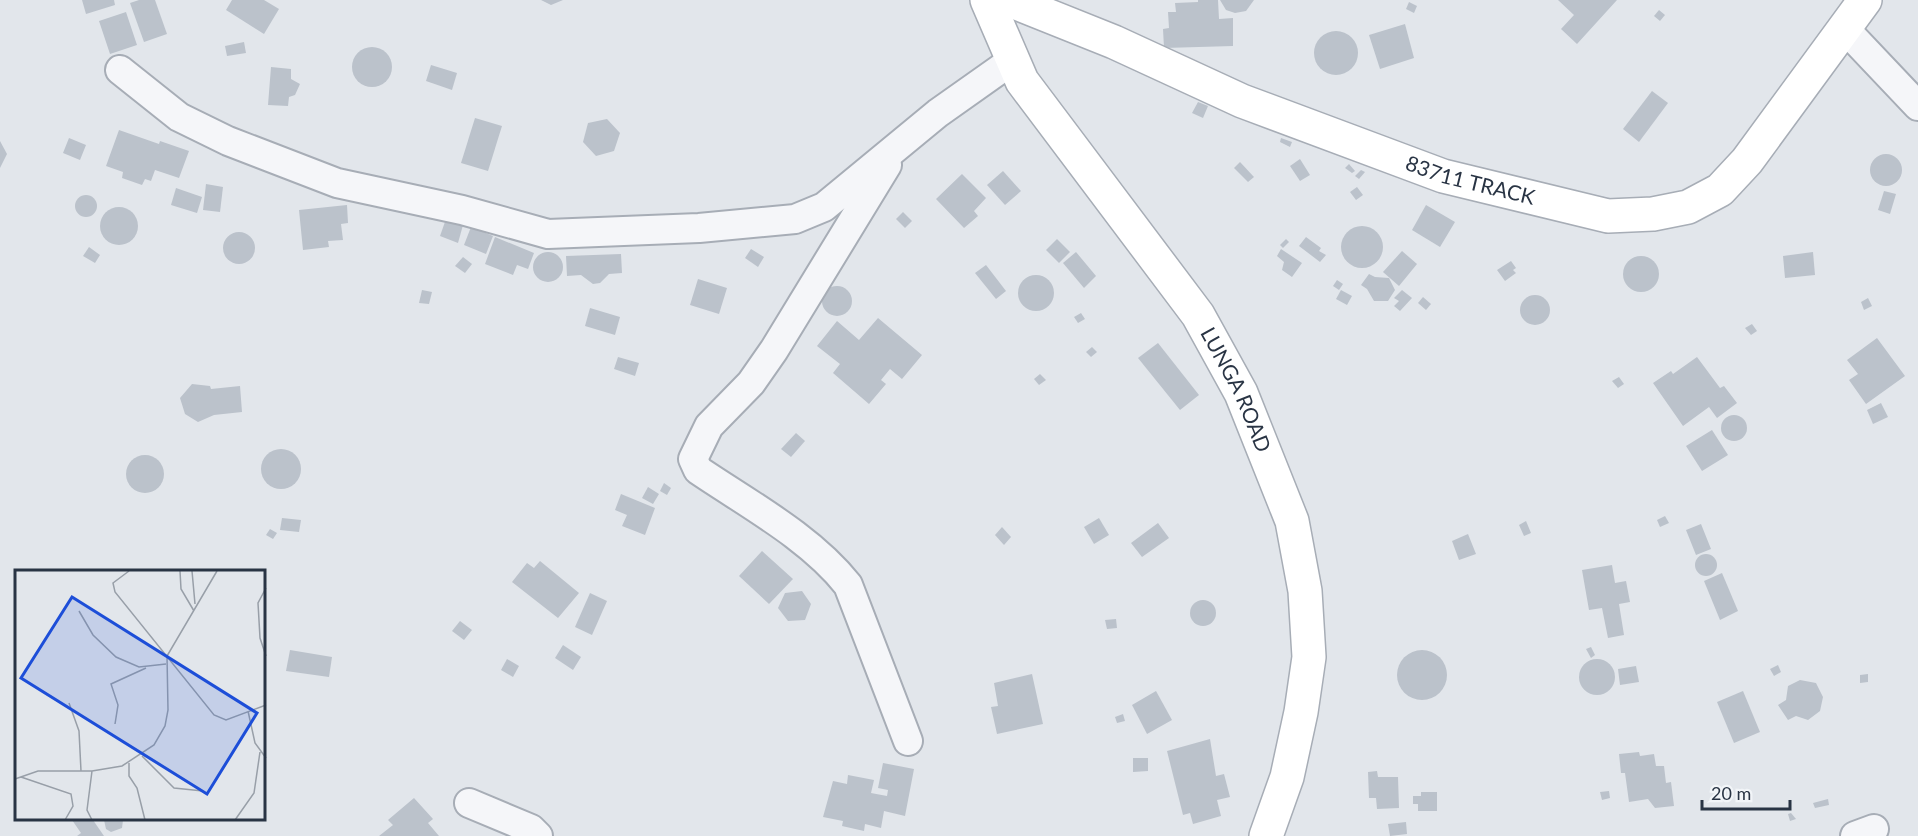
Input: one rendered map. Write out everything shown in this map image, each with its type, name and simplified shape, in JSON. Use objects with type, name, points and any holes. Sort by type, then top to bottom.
[{"type":"street","name":"LUNGA ROAD","points":[[987,0],[1022,81],[1198,315],[1241,393],[1292,521],[1305,591],[1309,657],[1301,712],[1287,777],[1266,836]]},
{"type":"street","name":"83711 TRACK","points":[[1009,0],[1114,42],[1242,101],[1443,176],[1608,216],[1653,214],[1688,207],[1720,190],[1747,161],[1865,0]]},
{"type":"street","points":[[1844,28],[1918,106]]},
{"type":"street","points":[[120,70],[179,117],[228,141],[337,183],[462,210],[548,234],[605,234],[795,219],[824,207],[938,113],[1013,60]]},
{"type":"street","points":[[899,146],[774,350],[751,383],[710,426],[693,459],[698,470],[806,545],[837,570],[848,585],[908,741]]},
{"type":"street","points":[[470,803],[531,830],[538,836]]},
{"type":"building","points":[[82,0],[114,0],[115,5],[86,14]]},
{"type":"building","points":[[139,0],[155,0],[167,34],[144,42],[130,3]]},
{"type":"building","points":[[232,0],[264,0],[279,9],[264,34],[226,10]]},
{"type":"building","points":[[541,0],[563,0],[551,5]]},
{"type":"building","points":[[1198,0],[1218,0],[1219,19],[1233,18],[1233,46],[1164,48],[1163,29],[1169,28],[1168,12],[1176,12],[1175,3],[1198,2]]},
{"type":"building","points":[[1220,0],[1254,0],[1246,11],[1235,13],[1226,10]]},
{"type":"building","points":[[1558,0],[1617,0],[1577,44],[1561,29],[1574,15]]},
{"type":"building","points":[[1409,2],[1417,6],[1414,13],[1406,9]]},
{"type":"building","points":[[1659,10],[1665,15],[1660,21],[1654,16]]},
{"type":"building","points":[[126,12],[137,45],[110,54],[99,21]]},
{"type":"building","points":[[1405,24],[1414,58],[1380,69],[1369,35]]},
{"type":"building","points":[[1336,31],[1351,38],[1358,53],[1351,68],[1336,75],[1321,68],[1314,53],[1321,38]]},
{"type":"building","points":[[244,42],[246,53],[227,56],[225,46]]},
{"type":"building","points":[[372,47],[386,53],[392,67],[386,81],[372,87],[358,81],[352,67],[358,53]]},
{"type":"building","points":[[431,65],[457,73],[452,90],[426,81]]},
{"type":"building","points":[[271,67],[291,69],[291,79],[300,84],[295,95],[289,97],[288,106],[268,105]]},
{"type":"building","points":[[1652,91],[1668,103],[1639,142],[1623,129]]},
{"type":"building","points":[[1198,102],[1208,106],[1203,118],[1192,113]]},
{"type":"building","points":[[475,118],[502,126],[488,171],[461,163]]},
{"type":"building","points":[[607,119],[620,133],[614,151],[596,156],[583,142],[588,123]]},
{"type":"building","points":[[119,130],[159,144],[160,141],[189,151],[179,178],[155,170],[151,181],[145,179],[142,185],[122,178],[123,172],[106,166]]},
{"type":"building","points":[[69,138],[86,145],[80,160],[63,153]]},
{"type":"building","points":[[1281,138],[1292,142],[1290,147],[1280,142]]},
{"type":"building","points":[[0,141],[7,154],[0,168]]},
{"type":"building","points":[[1886,154],[1897,159],[1902,170],[1897,181],[1886,186],[1875,181],[1870,170],[1875,159]]},
{"type":"building","points":[[1300,159],[1310,175],[1300,181],[1290,166]]},
{"type":"building","points":[[1240,162],[1254,177],[1248,182],[1234,168]]},
{"type":"building","points":[[1349,164],[1355,171],[1352,173],[1345,168]]},
{"type":"building","points":[[1361,170],[1365,172],[1359,179],[1355,176]]},
{"type":"building","points":[[1003,171],[1021,191],[1005,205],[987,185]]},
{"type":"building","points":[[962,174],[986,198],[974,211],[978,216],[964,228],[936,199]]},
{"type":"building","points":[[206,184],[223,187],[220,212],[203,210]]},
{"type":"building","points":[[1357,187],[1363,195],[1356,200],[1350,192]]},
{"type":"building","points":[[176,188],[202,197],[197,213],[171,205]]},
{"type":"building","points":[[1884,191],[1896,194],[1890,214],[1878,210]]},
{"type":"building","points":[[86,195],[96,202],[97,206],[90,216],[86,217],[76,210],[75,206],[82,196]]},
{"type":"building","points":[[347,205],[348,223],[341,224],[343,240],[328,241],[329,247],[303,250],[299,210]]},
{"type":"building","points":[[1426,205],[1455,222],[1440,247],[1412,230]]},
{"type":"building","points":[[119,207],[133,212],[138,226],[133,240],[119,245],[105,240],[100,226],[105,212]]},
{"type":"building","points":[[903,212],[912,221],[905,228],[896,219]]},
{"type":"building","points":[[446,219],[463,225],[458,243],[440,236]]},
{"type":"building","points":[[1362,226],[1370,227],[1377,232],[1382,239],[1382,255],[1377,262],[1370,267],[1362,268],[1354,267],[1347,262],[1342,255],[1341,247],[1342,239],[1347,232],[1354,227]]},
{"type":"building","points":[[471,227],[493,236],[486,254],[464,245]]},
{"type":"building","points":[[239,232],[251,236],[255,248],[251,260],[239,264],[227,260],[223,248],[227,236]]},
{"type":"building","points":[[495,237],[534,253],[528,269],[517,265],[513,275],[485,264]]},
{"type":"building","points":[[1306,237],[1321,248],[1319,251],[1326,255],[1320,262],[1299,246]]},
{"type":"building","points":[[1057,239],[1070,252],[1059,263],[1046,250]]},
{"type":"building","points":[[1286,239],[1289,242],[1283,248],[1280,245]]},
{"type":"building","points":[[89,247],[100,255],[95,263],[83,256]]},
{"type":"building","points":[[751,249],[764,257],[758,267],[745,258]]},
{"type":"building","points":[[1281,249],[1302,263],[1292,277],[1282,270],[1284,262],[1277,256]]},
{"type":"building","points":[[1402,251],[1417,264],[1399,286],[1383,272]]},
{"type":"building","points":[[548,252],[559,256],[563,267],[559,278],[548,282],[537,278],[533,267],[537,256]]},
{"type":"building","points":[[1076,252],[1096,276],[1084,288],[1063,263]]},
{"type":"building","points":[[1813,252],[1815,275],[1785,278],[1783,256]]},
{"type":"building","points":[[621,254],[622,273],[609,274],[600,283],[593,284],[581,275],[567,276],[566,256]]},
{"type":"building","points":[[1641,256],[1654,261],[1659,274],[1654,287],[1641,292],[1628,287],[1623,274],[1628,261]]},
{"type":"building","points":[[463,257],[472,264],[465,273],[455,266]]},
{"type":"building","points":[[1511,261],[1516,268],[1513,270],[1516,273],[1505,281],[1497,270]]},
{"type":"building","points":[[986,265],[1006,291],[996,299],[975,273]]},
{"type":"building","points":[[1369,274],[1389,278],[1395,290],[1388,301],[1374,301],[1367,289],[1361,285]]},
{"type":"building","points":[[1036,275],[1049,280],[1054,293],[1049,306],[1036,311],[1023,306],[1018,293],[1023,280]]},
{"type":"building","points":[[698,279],[727,288],[719,314],[690,305]]},
{"type":"building","points":[[1337,280],[1343,284],[1339,290],[1333,286]]},
{"type":"building","points":[[837,286],[848,290],[852,301],[848,312],[837,316],[826,312],[822,301],[826,290]]},
{"type":"building","points":[[422,290],[432,292],[429,304],[419,303]]},
{"type":"building","points":[[1341,290],[1352,296],[1347,305],[1336,299]]},
{"type":"building","points":[[1402,290],[1412,298],[1400,311],[1394,306],[1399,301],[1394,298]]},
{"type":"building","points":[[1535,295],[1541,296],[1549,304],[1549,316],[1541,324],[1535,325],[1529,324],[1521,316],[1520,310],[1521,304],[1529,296]]},
{"type":"building","points":[[1423,297],[1431,304],[1426,310],[1418,303]]},
{"type":"building","points":[[1868,298],[1872,306],[1864,310],[1861,302]]},
{"type":"building","points":[[590,308],[620,317],[615,335],[585,326]]},
{"type":"building","points":[[1081,313],[1085,319],[1078,323],[1074,317]]},
{"type":"building","points":[[878,318],[922,355],[902,379],[890,369],[881,380],[886,384],[869,404],[833,373],[840,364],[817,346],[837,321],[859,340]]},
{"type":"building","points":[[1752,324],[1757,331],[1751,335],[1745,328]]},
{"type":"building","points":[[1877,338],[1905,376],[1866,404],[1849,380],[1858,374],[1847,360]]},
{"type":"building","points":[[1158,343],[1199,395],[1180,410],[1138,358]]},
{"type":"building","points":[[1092,347],[1097,352],[1091,357],[1086,352]]},
{"type":"building","points":[[618,357],[639,363],[635,376],[614,369]]},
{"type":"building","points":[[1697,357],[1720,388],[1724,386],[1737,403],[1717,418],[1709,407],[1683,426],[1653,383],[1671,371],[1673,374]]},
{"type":"building","points":[[1040,374],[1046,380],[1039,385],[1034,379]]},
{"type":"building","points":[[1619,377],[1624,384],[1618,388],[1612,381]]},
{"type":"building","points":[[192,384],[210,386],[211,389],[240,386],[242,412],[214,415],[198,422],[185,414],[180,398]]},
{"type":"building","points":[[1881,403],[1888,417],[1873,424],[1867,410]]},
{"type":"building","points":[[1734,415],[1743,419],[1747,428],[1743,437],[1734,441],[1725,437],[1721,428],[1725,419]]},
{"type":"building","points":[[1712,430],[1728,455],[1702,471],[1686,446]]},
{"type":"building","points":[[796,433],[805,441],[791,457],[781,449]]},
{"type":"building","points":[[281,449],[289,450],[295,455],[300,461],[300,477],[295,483],[289,488],[281,489],[273,488],[267,483],[262,477],[261,469],[262,461],[267,455],[273,450]]},
{"type":"building","points":[[145,455],[158,461],[164,474],[158,487],[145,493],[132,487],[126,474],[132,461]]},
{"type":"building","points":[[664,483],[671,488],[667,495],[660,491]]},
{"type":"building","points":[[648,487],[659,494],[653,504],[642,498]]},
{"type":"building","points":[[621,494],[655,508],[645,535],[622,526],[627,515],[615,510]]},
{"type":"building","points":[[1665,516],[1669,523],[1660,527],[1657,520]]},
{"type":"building","points":[[282,518],[301,520],[299,532],[280,530]]},
{"type":"building","points":[[1099,518],[1109,535],[1094,544],[1084,527]]},
{"type":"building","points":[[1526,521],[1531,533],[1524,536],[1519,525]]},
{"type":"building","points":[[1158,523],[1169,538],[1142,557],[1131,543]]},
{"type":"building","points":[[1701,524],[1711,549],[1696,555],[1686,530]]},
{"type":"building","points":[[1002,527],[1011,537],[1004,545],[995,535]]},
{"type":"building","points":[[270,529],[277,533],[273,539],[266,535]]},
{"type":"building","points":[[1468,534],[1476,554],[1459,560],[1452,541]]},
{"type":"building","points":[[762,551],[793,579],[769,604],[739,576]]},
{"type":"building","points":[[1706,554],[1714,557],[1717,565],[1714,573],[1706,576],[1698,573],[1695,565],[1698,557]]},
{"type":"building","points":[[540,561],[579,593],[558,618],[512,582],[527,563],[534,568]]},
{"type":"building","points":[[1612,565],[1615,583],[1626,581],[1630,602],[1619,604],[1624,635],[1608,638],[1602,608],[1589,610],[1582,570]]},
{"type":"building","points":[[1722,573],[1738,611],[1720,620],[1704,581]]},
{"type":"building","points":[[802,591],[811,604],[805,620],[788,621],[778,608],[785,593]]},
{"type":"building","points":[[590,593],[607,601],[592,635],[575,627]]},
{"type":"building","points":[[1203,600],[1212,604],[1216,613],[1212,622],[1203,626],[1194,622],[1190,613],[1194,604]]},
{"type":"building","points":[[1116,619],[1117,628],[1107,629],[1105,620]]},
{"type":"building","points":[[460,621],[472,630],[464,640],[452,631]]},
{"type":"building","points":[[563,645],[581,657],[573,670],[555,658]]},
{"type":"building","points":[[1591,647],[1595,655],[1591,658],[1586,649]]},
{"type":"building","points":[[290,650],[332,657],[329,677],[286,671]]},
{"type":"building","points":[[1422,650],[1431,652],[1442,661],[1447,675],[1445,684],[1436,695],[1422,700],[1413,698],[1402,689],[1397,675],[1399,666],[1408,655]]},
{"type":"building","points":[[507,659],[519,666],[513,677],[501,670]]},
{"type":"building","points":[[1597,659],[1609,665],[1615,677],[1609,689],[1597,695],[1585,689],[1579,677],[1585,665]]},
{"type":"building","points":[[1778,665],[1781,672],[1774,676],[1770,669]]},
{"type":"building","points":[[1636,666],[1639,682],[1620,685],[1618,669]]},
{"type":"building","points":[[1032,674],[1043,724],[997,734],[991,707],[998,706],[994,683]]},
{"type":"building","points":[[1868,674],[1868,682],[1860,683],[1860,675]]},
{"type":"building","points":[[1800,680],[1816,683],[1823,697],[1820,711],[1808,720],[1796,716],[1788,720],[1778,705],[1786,700],[1788,686]]},
{"type":"building","points":[[1156,691],[1172,720],[1147,734],[1132,705]]},
{"type":"building","points":[[1743,691],[1760,732],[1734,743],[1717,702]]},
{"type":"building","points":[[1123,714],[1125,721],[1117,723],[1115,717]]},
{"type":"building","points":[[1210,739],[1216,776],[1224,774],[1230,797],[1217,800],[1221,816],[1193,824],[1190,813],[1183,815],[1167,751]]},
{"type":"building","points":[[1639,752],[1640,756],[1654,754],[1656,766],[1664,766],[1666,783],[1671,782],[1674,806],[1655,808],[1648,799],[1629,802],[1625,773],[1621,773],[1619,754]]},
{"type":"building","points":[[1133,758],[1148,758],[1148,771],[1133,772]]},
{"type":"building","points":[[883,763],[914,769],[905,816],[884,811],[881,828],[865,824],[864,831],[842,826],[843,821],[823,817],[833,781],[847,784],[848,775],[874,780],[871,793],[887,796],[888,790],[878,788]]},
{"type":"building","points":[[1377,771],[1378,777],[1398,777],[1399,808],[1377,809],[1376,798],[1369,798],[1368,772]]},
{"type":"building","points":[[1609,791],[1610,798],[1602,800],[1600,792]]},
{"type":"building","points":[[1421,792],[1437,792],[1437,811],[1418,811],[1418,804],[1413,804],[1413,796],[1421,796]]},
{"type":"building","points":[[414,798],[433,819],[428,823],[439,836],[379,836],[393,825],[388,820]]},
{"type":"building","points":[[1828,799],[1829,805],[1815,808],[1813,803]]},
{"type":"building","points":[[1791,813],[1796,819],[1790,821],[1788,814]]},
{"type":"building","points":[[73,821],[94,821],[104,836],[77,836],[81,833]]},
{"type":"building","points":[[104,821],[123,821],[122,828],[111,832],[106,829]]},
{"type":"building","points":[[1406,822],[1407,834],[1390,836],[1388,824]]}]
